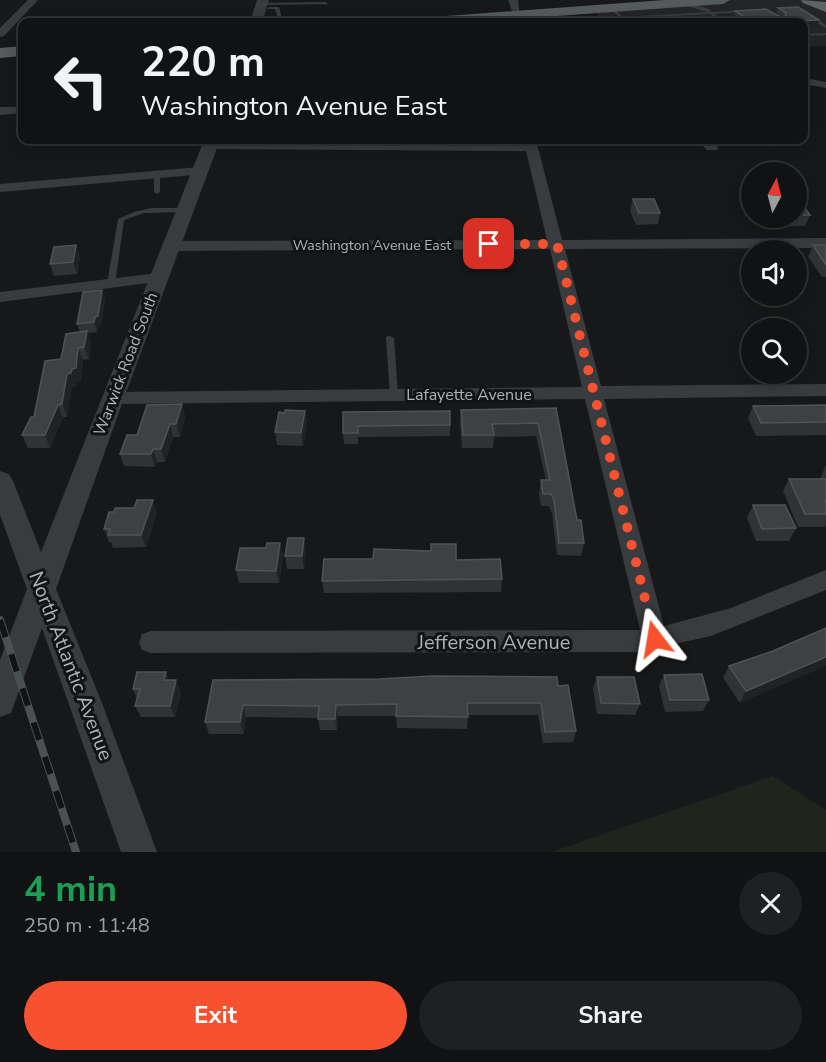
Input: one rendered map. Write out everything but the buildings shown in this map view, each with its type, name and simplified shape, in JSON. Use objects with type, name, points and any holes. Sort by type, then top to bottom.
[{"type":"highway","points":[[804,6],[826,7]]},
{"type":"main road","points":[[524,17],[610,8],[700,5],[723,0]]},
{"type":"main road","points":[[0,52],[18,51]]},
{"type":"street","points":[[0,34],[33,0]]},
{"type":"street","points":[[513,0],[524,17]]},
{"type":"street","points":[[808,82],[826,85]]},
{"type":"street","points":[[0,111],[18,110]]},
{"type":"street","name":"Warwick Road South","points":[[0,702],[112,398],[210,144]]},
{"type":"street","points":[[531,144],[655,639]]},
{"type":"street","points":[[0,188],[200,171]]},
{"type":"street","name":"Washington Avenue East","points":[[171,246],[826,243]]},
{"type":"street","points":[[0,297],[158,278]]},
{"type":"street","name":"Lafayette Avenue","points":[[112,398],[826,390]]},
{"type":"street","name":"North Atlantic Avenue","points":[[0,481],[86,703],[139,852]]},
{"type":"street","name":"Jefferson Avenue","points":[[151,642],[671,638],[722,622],[826,580]]},
{"type":"lane","points":[[262,4],[326,3]]},
{"type":"lane","points":[[262,4],[277,8],[280,18]]},
{"type":"lane","points":[[700,5],[718,18]]},
{"type":"lane","points":[[610,8],[622,18],[700,5],[772,10]]},
{"type":"lane","points":[[804,6],[826,27]]},
{"type":"lane","points":[[762,10],[775,18]]},
{"type":"lane","points":[[808,35],[826,34]]},
{"type":"lane","points":[[157,174],[158,192]]},
{"type":"lane","points":[[111,284],[121,219],[129,214],[155,207],[185,210]]},
{"type":"lane","points":[[390,338],[394,396]]},
{"type":"shaded area","points":[[681,0],[826,0],[826,46],[808,46],[808,18],[599,18],[595,11]]},
{"type":"shaded area","points":[[773,776],[826,810],[826,852],[551,852]]},
{"type":"railway","points":[[0,620],[76,852]]},
{"type":"route","points":[[489,244],[557,244],[655,639]]}]
